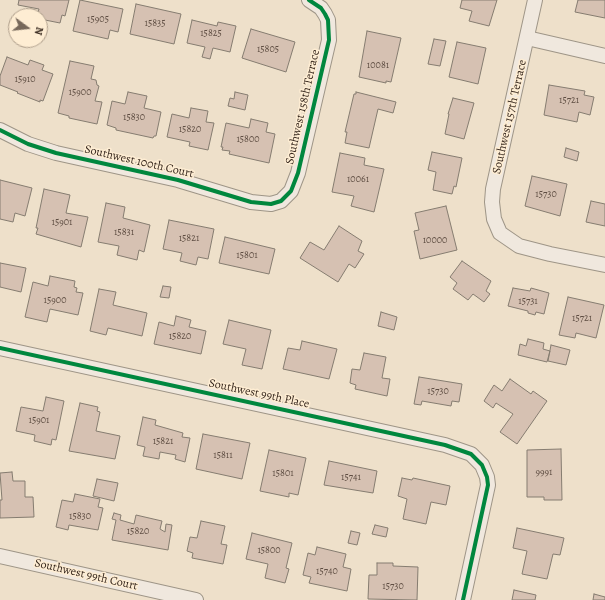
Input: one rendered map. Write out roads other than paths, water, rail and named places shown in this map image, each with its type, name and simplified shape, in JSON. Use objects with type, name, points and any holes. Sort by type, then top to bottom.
[{"type":"street","name":"Southwest 158th Terrace","points":[[276,202],[288,195],[295,183],[327,51],[329,31],[328,20],[321,8],[309,0]]},
{"type":"street","name":"Southwest 157th Terrace","points":[[535,0],[493,189],[493,214],[500,233],[509,240],[530,249],[605,265]]},
{"type":"street","points":[[527,38],[605,56]]},
{"type":"street","name":"Southwest 100th Court","points":[[0,130],[28,144],[50,152],[178,180],[251,202],[264,204],[276,202]]},
{"type":"street","name":"Southwest 99th Place","points":[[0,348],[456,448],[470,454],[480,461],[487,477],[487,491],[463,600]]},
{"type":"street","name":"Southwest 99th Court","points":[[0,556],[196,600]]}]
